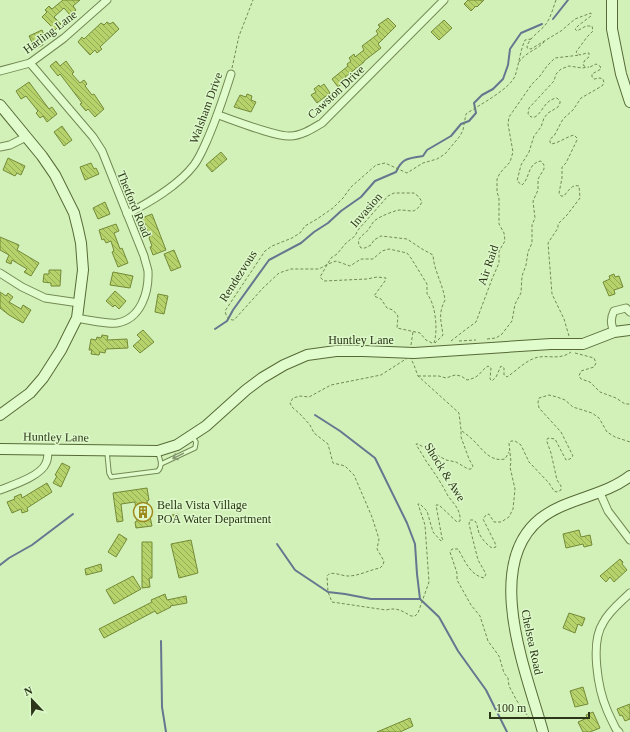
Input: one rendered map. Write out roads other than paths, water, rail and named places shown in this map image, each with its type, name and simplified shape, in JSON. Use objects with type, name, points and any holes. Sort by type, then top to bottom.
[{"type":"street","name":"Harling Lane","points":[[0,71],[30,63],[64,38],[107,0]]},
{"type":"street","name":"Cawston Drive","points":[[218,115],[272,133],[290,136],[300,134],[311,129],[322,123],[444,0]]},
{"type":"street","points":[[612,0],[612,29],[630,102]]},
{"type":"street","name":"Thetford Road","points":[[30,63],[93,137],[102,152],[148,271],[143,301],[138,310],[129,319],[116,323],[77,318]]},
{"type":"street","name":"Walsham Drive","points":[[127,214],[151,202],[169,189],[193,166],[200,157],[218,115],[231,74]]},
{"type":"street","points":[[0,105],[55,174],[74,213],[81,243],[83,270],[77,318],[61,350],[43,378],[30,393],[0,415]]},
{"type":"street","points":[[0,147],[10,145],[26,137]]},
{"type":"street","points":[[0,273],[22,287],[45,298],[79,303]]},
{"type":"street","points":[[614,332],[611,325],[611,318],[614,311],[626,308],[630,312]]},
{"type":"street","name":"Huntley Lane","points":[[0,449],[158,451],[177,445],[192,436],[206,426],[246,390],[262,378],[284,365],[307,355],[336,351],[418,353],[551,344],[571,345],[583,344],[614,332],[630,330]]},
{"type":"street","points":[[0,490],[26,479],[42,469],[46,464],[48,450]]},
{"type":"street","name":"Chelsea Road","points":[[543,732],[525,675],[516,637],[511,602],[514,563],[524,536],[540,519],[570,502],[600,493],[630,476]]},
{"type":"street","points":[[600,493],[608,511],[630,540]]},
{"type":"street","points":[[619,732],[606,709],[600,683],[596,638],[602,623],[630,594]]},
{"type":"lane","points":[[161,464],[195,448],[196,442],[192,436]]},
{"type":"lane","points":[[106,450],[111,477],[158,471],[161,464],[158,451]]},
{"type":"waterway","points":[[553,19],[568,0]]},
{"type":"waterway","points":[[215,329],[227,321],[233,310],[269,260],[301,243],[361,197],[375,181],[396,172],[403,161],[414,157],[423,156],[427,150],[451,136],[461,124],[469,121],[476,113],[474,103],[482,95],[493,89],[503,79],[508,65],[510,49],[521,33],[542,24]]},
{"type":"waterway","points":[[315,415],[340,431],[375,458],[407,523],[415,544],[420,599],[439,617],[458,651],[486,690],[507,732]]},
{"type":"waterway","points":[[0,565],[32,545],[73,514]]},
{"type":"waterway","points":[[277,544],[295,570],[328,592],[371,599],[420,599]]},
{"type":"waterway","points":[[161,641],[162,707],[166,732]]},
{"type":"place","name":"Bella Vista Village POA Water Department","points":[[143,512]]}]
